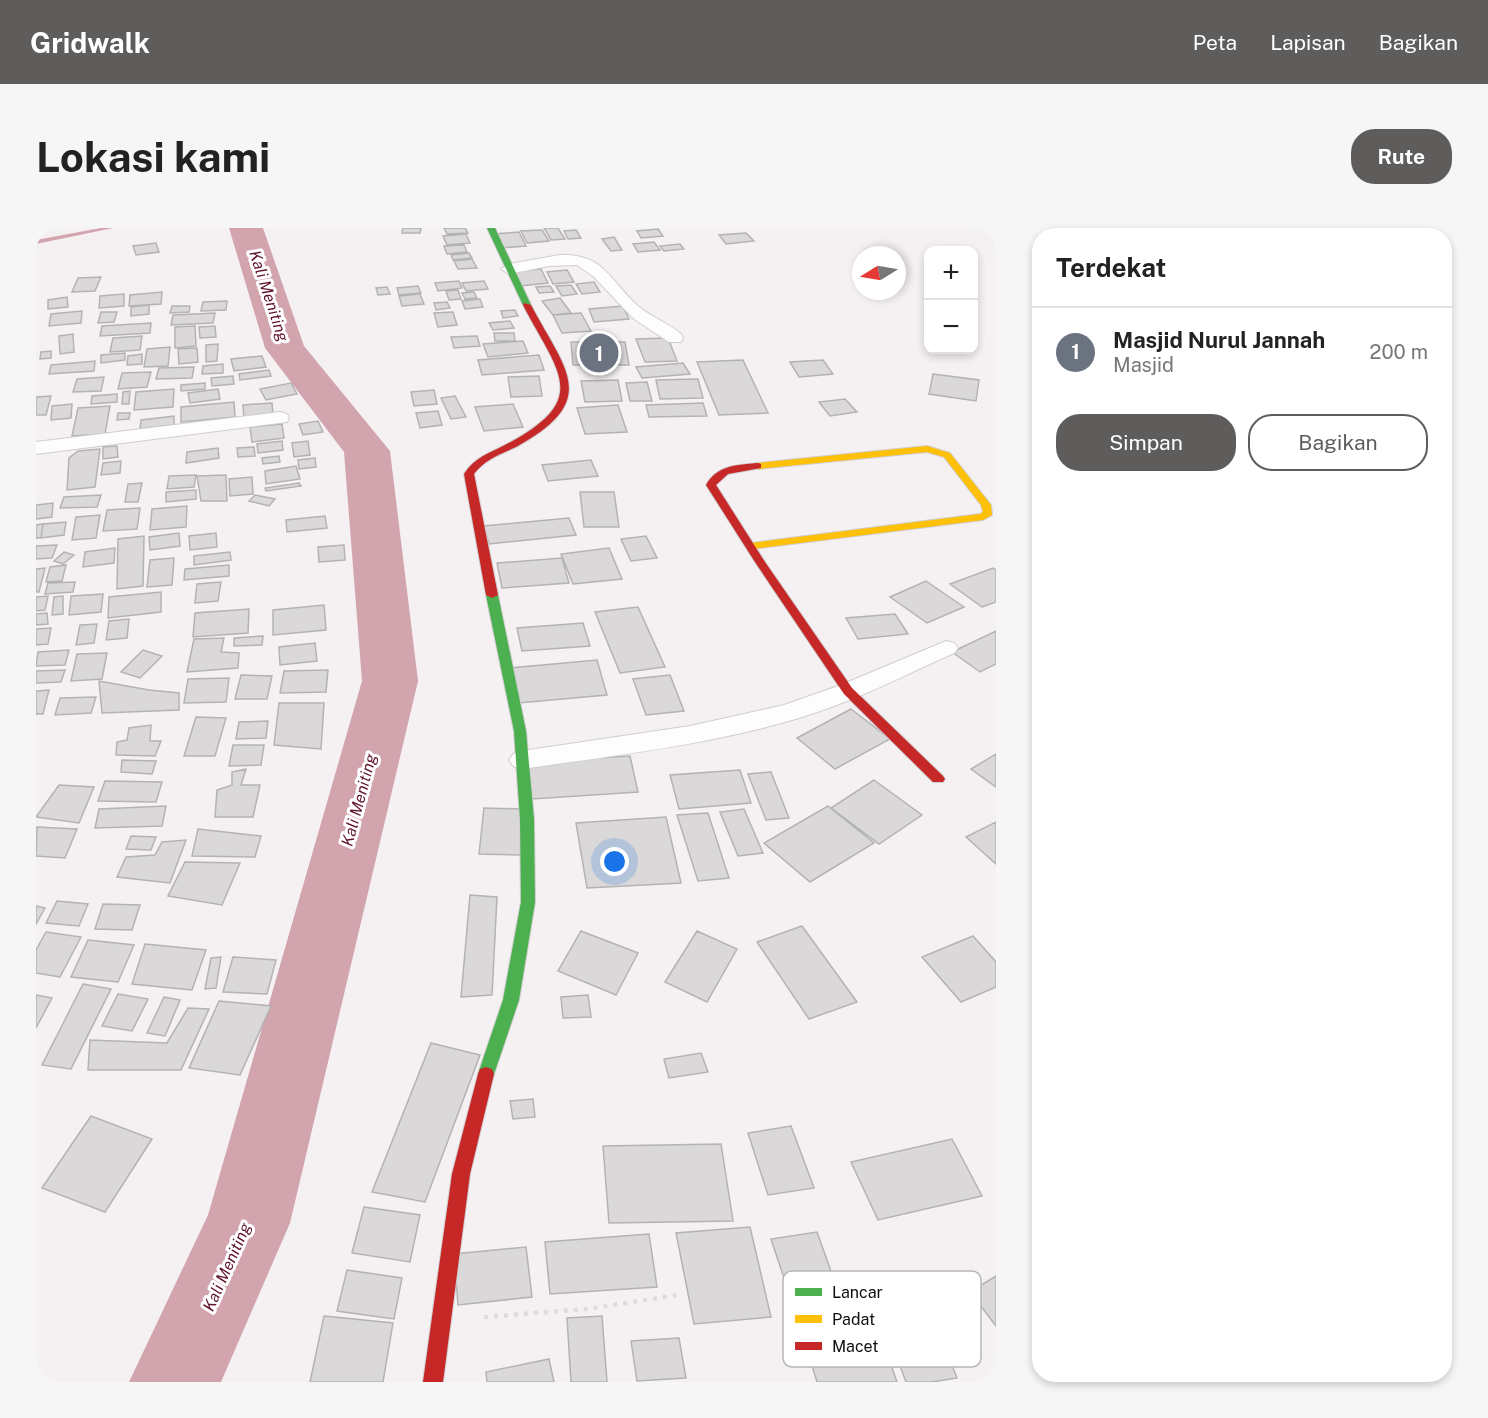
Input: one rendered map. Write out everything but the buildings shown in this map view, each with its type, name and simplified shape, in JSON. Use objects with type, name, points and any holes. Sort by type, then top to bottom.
[{"type":"street","points":[[433,1382],[461,1174],[483,1084],[511,1000],[528,902],[527,819],[520,731],[469,474],[474,466],[483,459],[541,428],[566,392],[565,378],[509,269],[491,228]]},
{"type":"street","points":[[509,269],[568,259],[585,261],[603,276],[630,308],[658,324],[675,338]]},
{"type":"street","points":[[36,448],[280,418]]},
{"type":"street","points":[[751,546],[971,519],[988,513],[986,505],[947,454],[934,450],[757,467],[721,472],[711,481],[711,485],[751,546],[848,692],[938,779]]},
{"type":"street","points":[[522,760],[704,731],[771,717],[848,692],[946,648]]},
{"type":"path","points":[[441,1324],[501,1315],[587,1309],[678,1295]]},
{"type":"waterway","points":[[36,242],[110,228]]},
{"type":"waterway","name":"Kali Meniting","points":[[175,1382],[248,1223],[390,681],[367,451],[285,348],[246,228]]},
{"type":"traffic: fast","points":[[491,228],[527,305]]},
{"type":"traffic: fast","points":[[486,1074],[511,1000],[528,902],[527,819],[520,731],[492,595]]},
{"type":"traffic: slow","points":[[751,546],[983,517],[988,513],[986,505],[947,455],[927,449],[758,466]]},
{"type":"traffic: jam","points":[[492,595],[469,474],[480,461],[527,437],[547,421],[556,412],[565,391],[563,373],[527,305]]},
{"type":"traffic: jam","points":[[758,466],[725,472],[714,479],[711,485],[760,562],[848,691],[938,779]]},
{"type":"traffic: jam","points":[[433,1382],[461,1174],[486,1074]]},
{"type":"place","name":"Masjid Nurul Jannah","points":[[599,353]]}]
